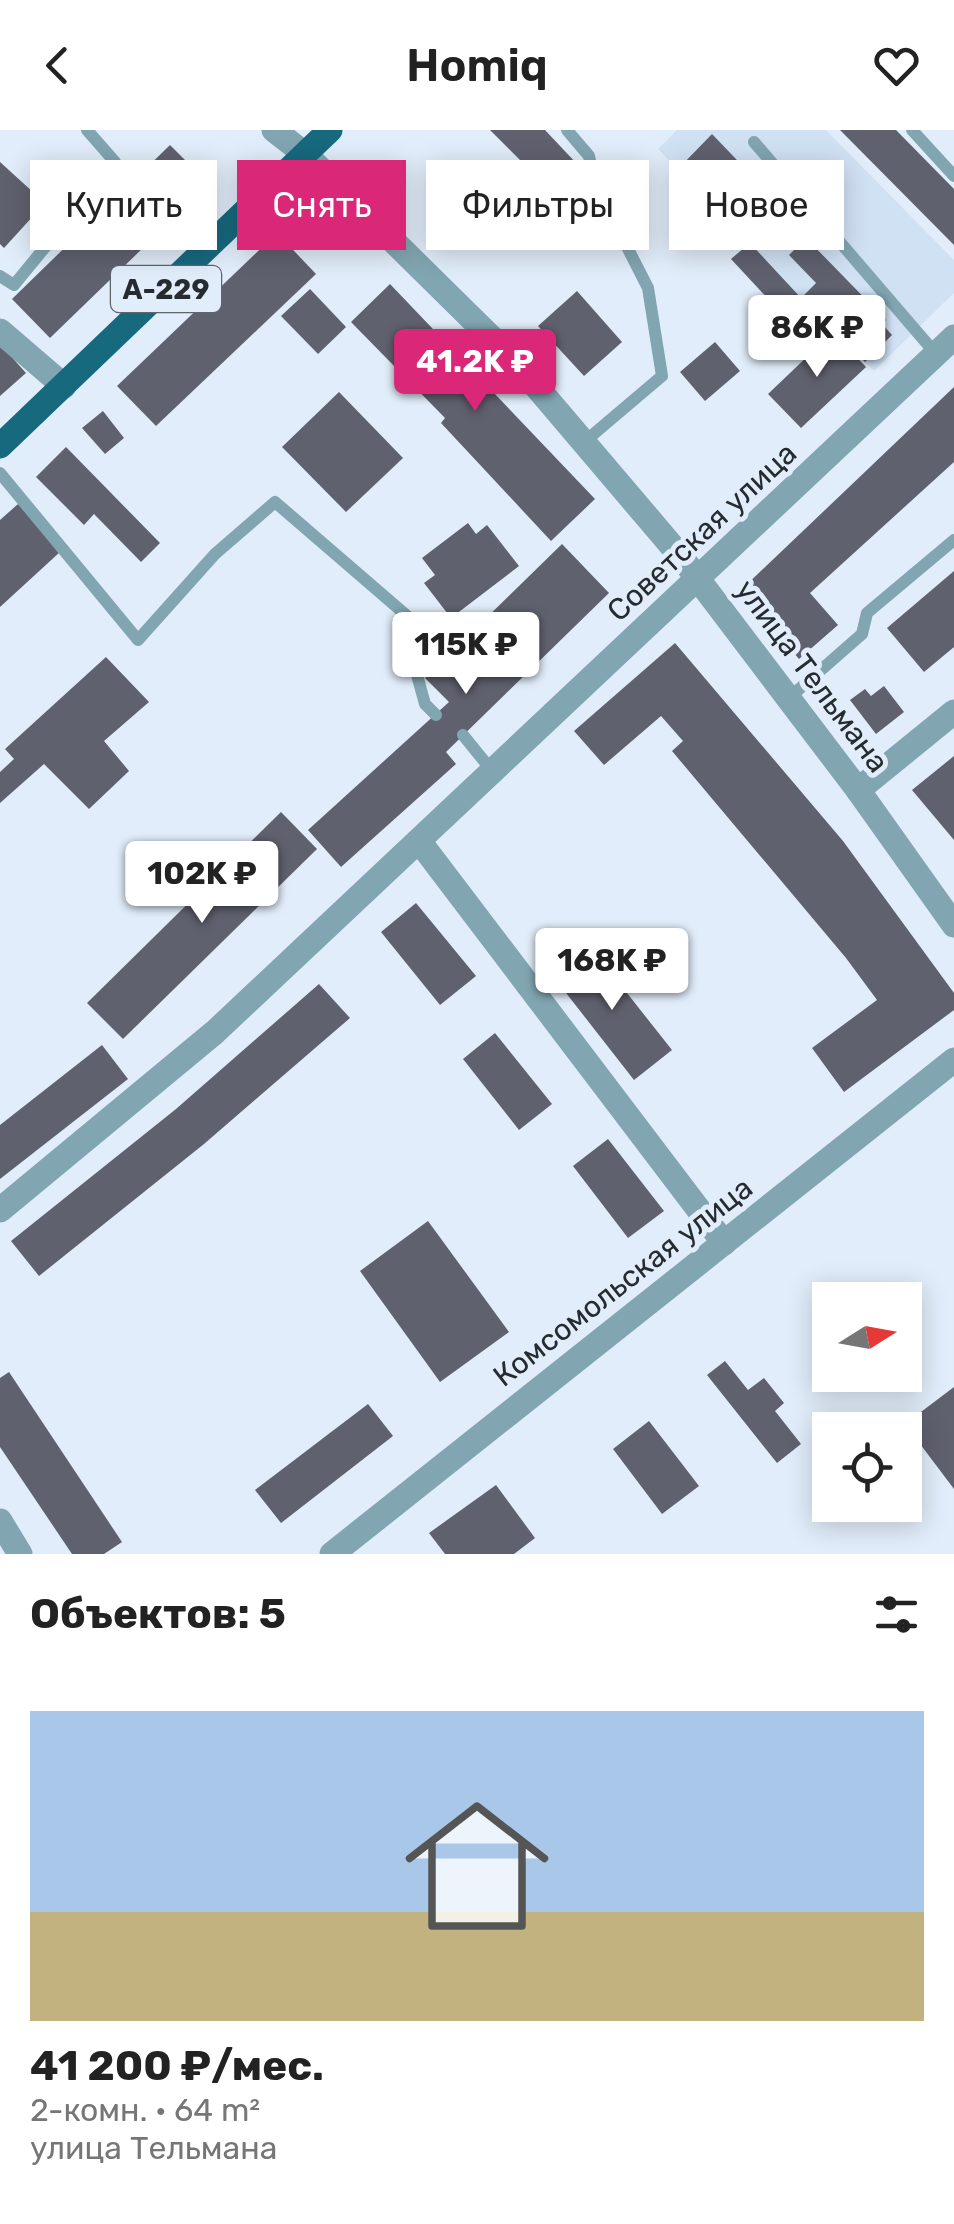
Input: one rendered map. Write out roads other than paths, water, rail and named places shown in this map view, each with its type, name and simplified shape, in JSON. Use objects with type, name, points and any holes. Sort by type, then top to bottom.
[{"type":"main road","name":"А-229","points":[[0,446],[330,130]]},
{"type":"street","name":"улица Тельмана","points":[[274,130],[306,155],[512,359],[584,442],[700,580],[954,925]]},
{"type":"street","points":[[0,331],[64,386]]},
{"type":"street","name":"Советская улица","points":[[0,1210],[214,1032],[700,580],[945,345]]},
{"type":"street","points":[[858,790],[954,712]]},
{"type":"street","points":[[419,841],[724,1243]]},
{"type":"street","name":"Комсомольская улица","points":[[332,1554],[954,1060]]},
{"type":"street","points":[[0,1520],[20,1554]]},
{"type":"lane","points":[[0,276],[14,285],[115,162],[88,130]]},
{"type":"lane","points":[[567,130],[589,156],[595,184],[648,288],[662,376],[584,442]]},
{"type":"lane","points":[[912,130],[954,176]]},
{"type":"lane","points":[[754,142],[945,345]]},
{"type":"lane","points":[[0,473],[138,640],[215,554],[275,502],[442,646],[417,675],[425,704],[436,715]]},
{"type":"lane","points":[[789,698],[862,634],[867,613],[954,540]]},
{"type":"lane","points":[[463,735],[493,772]]}]
